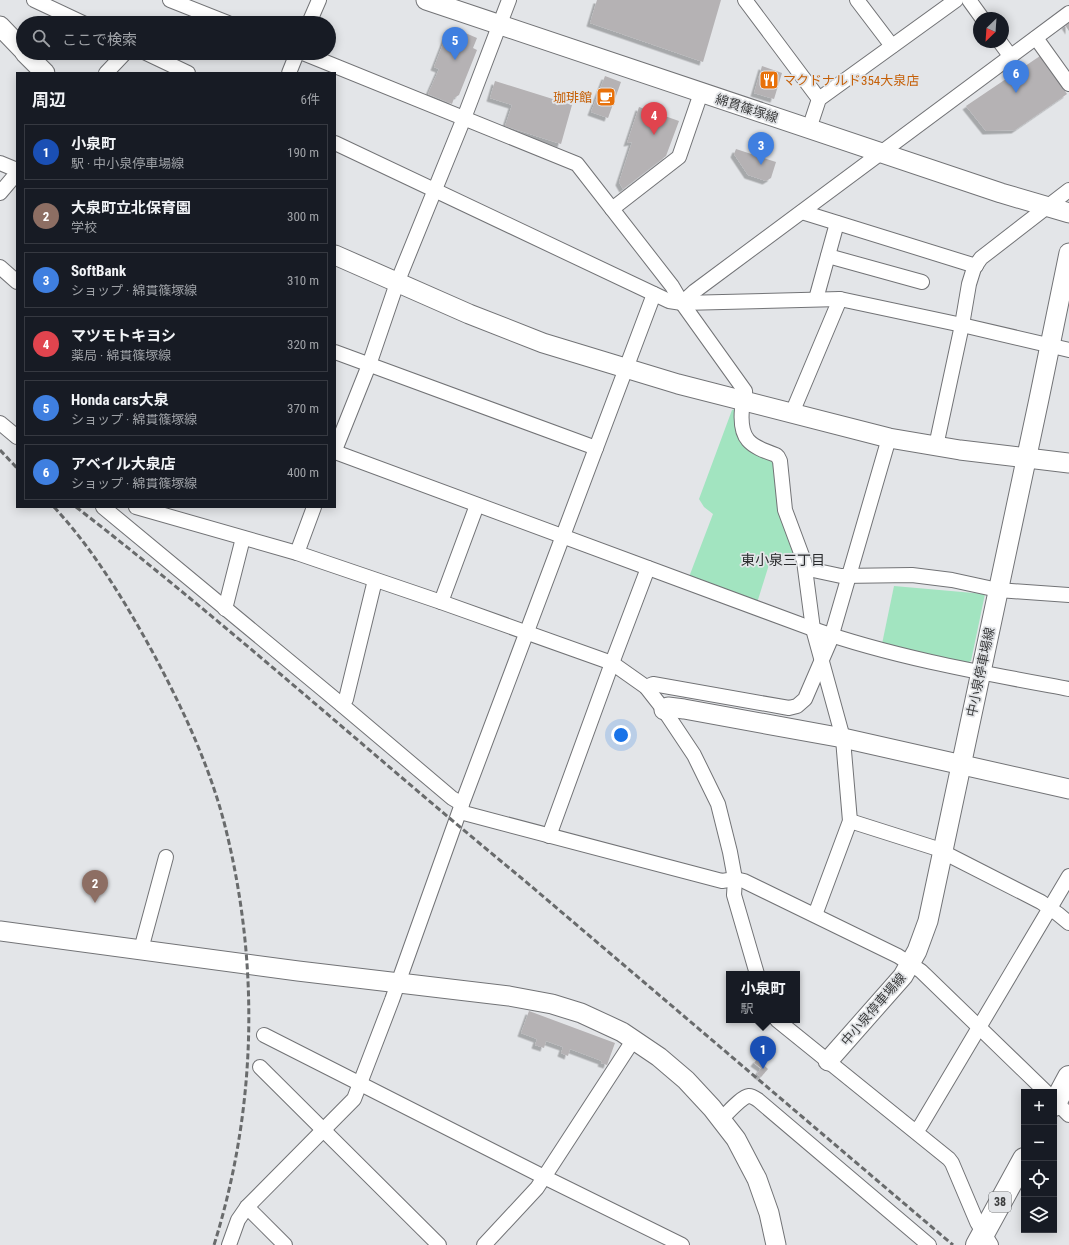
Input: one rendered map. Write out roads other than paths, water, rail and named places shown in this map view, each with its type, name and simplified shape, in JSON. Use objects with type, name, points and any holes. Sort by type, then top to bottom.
[{"type":"main road","points":[[1057,1101],[1069,1077]]},
{"type":"main road","name":"38","points":[[984,1241],[1023,1161]]},
{"type":"street","points":[[34,0],[56,5],[72,16]]},
{"type":"street","points":[[170,0],[210,16]]},
{"type":"street","points":[[313,16],[319,0]]},
{"type":"street","name":"綿貫篠塚線","points":[[426,0],[881,153],[1046,207],[1069,213]]},
{"type":"street","points":[[336,448],[397,283],[464,118],[509,0]]},
{"type":"street","points":[[745,0],[819,99]]},
{"type":"street","points":[[857,0],[892,46]]},
{"type":"street","points":[[809,129],[819,99],[956,0]]},
{"type":"street","points":[[968,0],[977,12]]},
{"type":"street","points":[[682,303],[695,291],[1069,13]]},
{"type":"street","points":[[0,26],[16,43]]},
{"type":"street","points":[[1036,38],[1069,84]]},
{"type":"street","points":[[1004,48],[1011,57]]},
{"type":"street","points":[[33,60],[44,72]]},
{"type":"street","points":[[107,72],[118,60]]},
{"type":"street","points":[[161,60],[186,72]]},
{"type":"street","points":[[289,72],[294,60]]},
{"type":"street","points":[[320,60],[577,164],[672,286],[682,303],[745,391],[746,394],[743,400],[741,418],[745,436],[753,446],[776,455],[780,460],[785,510],[804,561],[813,629],[843,738],[850,821],[815,915]]},
{"type":"street","points":[[612,209],[679,158],[701,93]]},
{"type":"street","points":[[336,143],[669,301],[682,303],[840,299],[1069,350]]},
{"type":"street","points":[[0,163],[16,171]]},
{"type":"street","points":[[0,193],[16,172]]},
{"type":"street","points":[[936,446],[962,325],[969,284],[976,266],[981,258],[1069,190]]},
{"type":"street","points":[[802,212],[976,266]]},
{"type":"street","points":[[816,299],[837,223]]},
{"type":"street","name":"中小泉停車場線","points":[[828,1061],[903,976],[911,964],[928,921],[980,672],[1027,458],[1069,253]]},
{"type":"street","points":[[336,255],[469,314],[543,343],[685,386],[889,438],[960,450],[1069,463]]},
{"type":"street","points":[[828,256],[922,282]]},
{"type":"street","points":[[0,267],[16,281]]},
{"type":"street","points":[[229,1245],[238,1220],[247,1207],[354,1099],[398,983],[461,808],[654,294]]},
{"type":"street","points":[[792,413],[840,299]]},
{"type":"street","points":[[336,352],[596,448]]},
{"type":"street","points":[[0,423],[16,436]]},
{"type":"street","points":[[646,688],[653,684],[789,708],[797,706],[805,699],[831,636],[889,438]]},
{"type":"street","points":[[336,451],[831,636],[980,672],[1069,689]]},
{"type":"street","points":[[441,602],[477,505]]},
{"type":"street","points":[[104,508],[342,705],[452,798],[461,808],[549,836],[722,881],[735,879],[744,881],[815,915],[898,956],[921,971],[1042,1089]]},
{"type":"street","points":[[139,508],[297,554],[441,602],[612,663],[646,688],[664,710],[694,755],[718,804],[735,879],[734,895],[756,971]]},
{"type":"street","points":[[297,554],[314,508]]},
{"type":"street","points":[[226,609],[243,538]]},
{"type":"street","points":[[549,836],[648,568]]},
{"type":"street","points":[[806,569],[841,576],[912,575],[952,580],[998,590],[1069,594]]},
{"type":"street","points":[[342,705],[346,699],[375,580]]},
{"type":"street","points":[[720,715],[722,696]]},
{"type":"street","points":[[664,710],[668,708],[684,709],[843,738],[1069,789]]},
{"type":"street","points":[[850,821],[935,848],[1040,902],[1069,923]]},
{"type":"street","points":[[142,951],[143,942],[166,857]]},
{"type":"street","points":[[916,1132],[1069,876]]},
{"type":"street","points":[[0,931],[142,951],[509,996],[552,1004],[595,1019],[634,1039],[659,1057],[698,1092],[721,1120],[736,1140],[757,1179],[769,1213],[776,1245]]},
{"type":"street","points":[[781,1023],[949,1159],[984,1241]]},
{"type":"street","points":[[264,1035],[682,1245]]},
{"type":"street","points":[[484,1245],[537,1188],[634,1039]]},
{"type":"street","points":[[260,1067],[439,1245]]},
{"type":"street","points":[[721,1120],[747,1096],[751,1096],[758,1100],[929,1245]]},
{"type":"street","points":[[247,1207],[285,1245]]},
{"type":"railway","points":[[0,450],[16,467]]},
{"type":"railway","points":[[55,508],[82,540],[119,594],[152,651],[173,692],[193,734],[218,800],[236,875],[244,928],[248,981],[249,1034],[246,1087],[239,1140],[228,1193],[214,1245]]},
{"type":"railway","points":[[77,508],[246,645],[953,1245]]},
{"type":"place","name":"Honda cars大泉","points":[[455,60]]},
{"type":"place","name":"マクドナルド354大泉店","points":[[769,80]]},
{"type":"place","name":"アベイル大泉店","points":[[1016,93]]},
{"type":"place","name":"珈琲館","points":[[606,97]]},
{"type":"place","name":"マツモトキヨシ","points":[[654,135]]},
{"type":"place","name":"SoftBank","points":[[761,165]]},
{"type":"place","name":"大泉町立北保育園","points":[[95,903]]},
{"type":"place","name":"小泉町","points":[[763,1069]]},
{"type":"district","name":"東小泉三丁目","points":[[783,560]]}]
